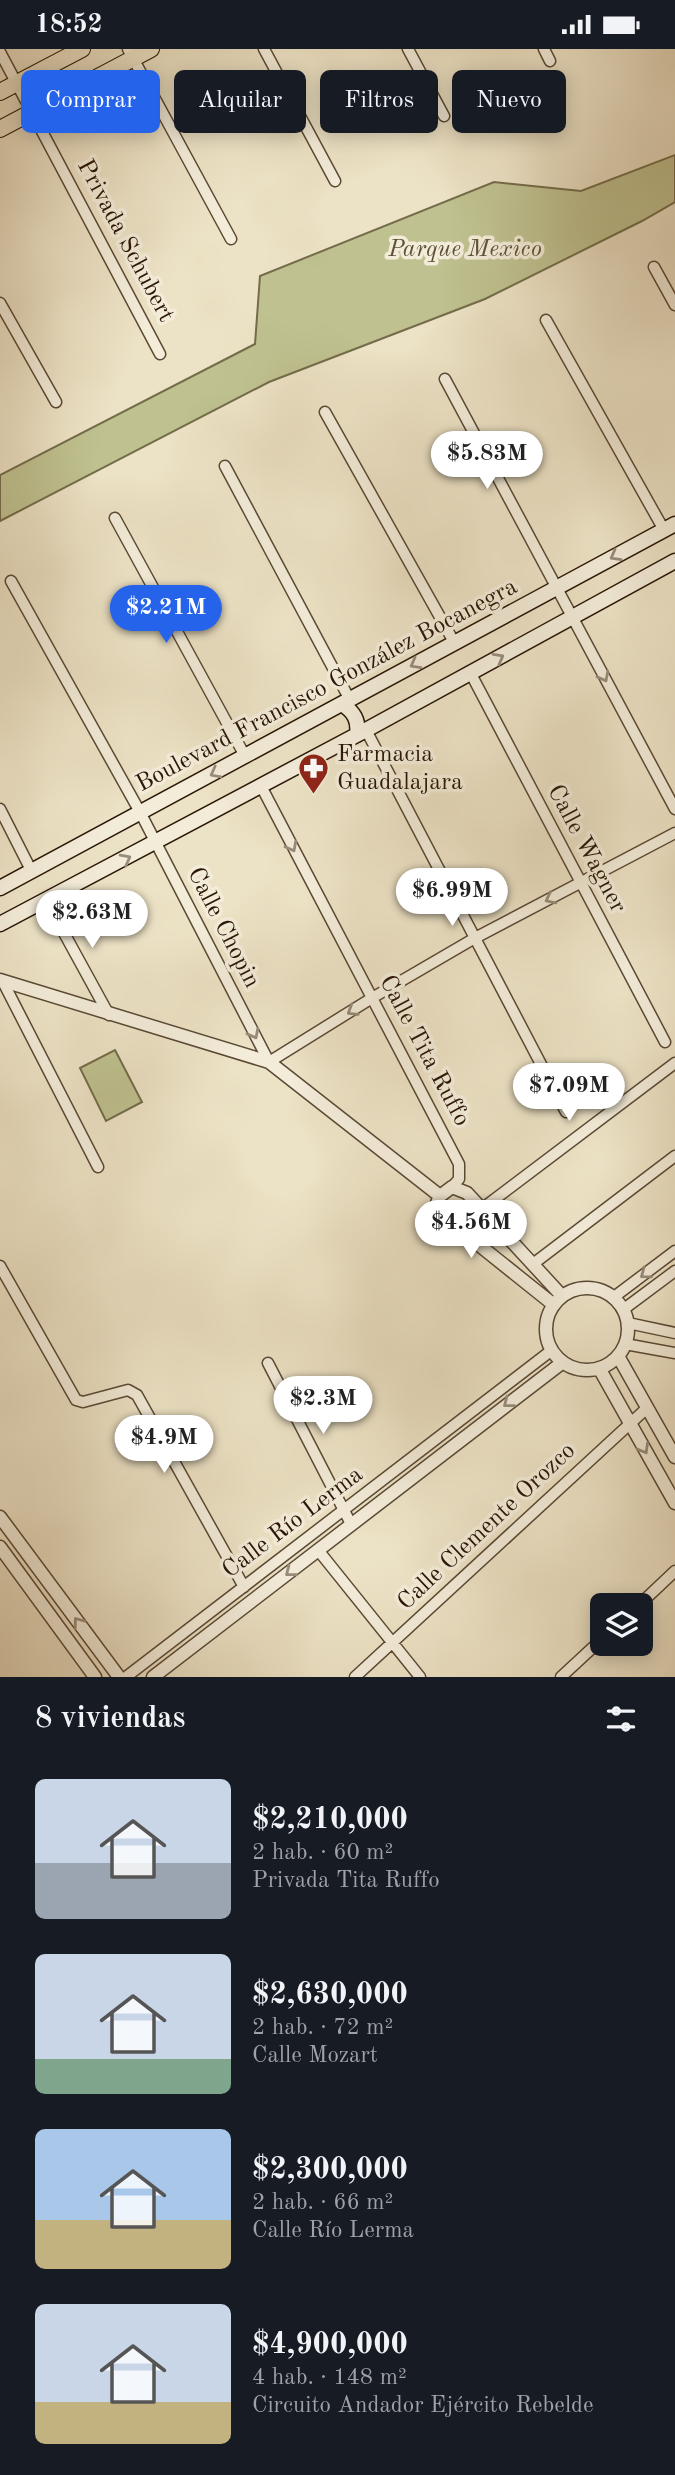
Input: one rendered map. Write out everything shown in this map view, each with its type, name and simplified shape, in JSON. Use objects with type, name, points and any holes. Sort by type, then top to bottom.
[{"type":"main road","points":[[0,92],[82,49]]},
{"type":"main road","points":[[104,70],[131,54],[151,49]]},
{"type":"main road","points":[[0,129],[21,118]]},
{"type":"main road","name":"Boulevard Francisco González Bocanegra","points":[[0,888],[669,527]]},
{"type":"main road","points":[[0,924],[156,843],[675,562]]},
{"type":"main road","points":[[346,702],[362,732]]},
{"type":"street","points":[[264,49],[335,181]]},
{"type":"street","points":[[408,49],[444,116]]},
{"type":"street","points":[[544,49],[550,61]]},
{"type":"street","name":"Privada Schubert","points":[[0,52],[21,90]]},
{"type":"street","points":[[131,54],[231,239]]},
{"type":"street","name":"Privada Schubert","points":[[44,133],[160,354]]},
{"type":"street","points":[[654,267],[675,305]]},
{"type":"street","points":[[0,303],[56,402]]},
{"type":"street","points":[[546,320],[669,527]]},
{"type":"street","points":[[445,379],[675,809]]},
{"type":"street","points":[[326,412],[454,642]]},
{"type":"street","points":[[225,466],[346,702]]},
{"type":"street","points":[[115,518],[245,756]]},
{"type":"street","name":"Calle Chopin","points":[[11,581],[140,812],[269,1062]]},
{"type":"street","name":"Calle Wagner","points":[[471,674],[665,1042]]},
{"type":"street","points":[[362,732],[566,1111]]},
{"type":"street","name":"Calle Tita Ruffo","points":[[261,786],[459,1164],[459,1179],[452,1187]]},
{"type":"street","points":[[0,809],[32,871]]},
{"type":"street","points":[[269,1062],[475,938],[675,833]]},
{"type":"street","points":[[46,901],[109,1015]]},
{"type":"street","points":[[1,980],[269,1062],[440,1196]]},
{"type":"street","points":[[1,980],[98,1167]]},
{"type":"street","points":[[483,1208],[675,1063]]},
{"type":"street","points":[[533,1264],[675,1156]]},
{"type":"street","points":[[452,1187],[467,1193],[533,1264],[558,1300],[444,1217],[437,1203],[440,1196],[452,1187]]},
{"type":"street","points":[[614,1297],[675,1251]]},
{"type":"street","points":[[0,1266],[76,1400],[83,1402],[128,1390],[135,1392],[244,1587]]},
{"type":"street","points":[[624,1310],[675,1271]]},
{"type":"street","points":[[594,1288],[614,1297],[624,1310],[628,1323],[625,1344],[618,1356],[599,1368],[586,1370],[563,1362],[552,1350],[546,1335],[547,1319],[558,1300],[572,1290],[594,1288]]},
{"type":"street","points":[[628,1323],[675,1333]]},
{"type":"street","points":[[625,1344],[675,1353]]},
{"type":"street","name":"Calle Río Lerma","points":[[126,1677],[552,1350]]},
{"type":"street","points":[[618,1356],[675,1457]]},
{"type":"street","name":"Calle Río Lerma","points":[[153,1677],[563,1362]]},
{"type":"street","points":[[268,1363],[351,1524]]},
{"type":"street","points":[[599,1368],[675,1503]]},
{"type":"street","name":"Calle Clemente Orozco","points":[[355,1677],[647,1408]]},
{"type":"street","points":[[0,1517],[119,1677]]},
{"type":"street","points":[[0,1547],[95,1677]]},
{"type":"street","points":[[318,1550],[420,1677]]},
{"type":"street","points":[[652,1593],[675,1571]]},
{"type":"street","points":[[561,1677],[590,1650]]},
{"type":"green space","name":"Parque Mexico","points":[[675,155],[675,202],[642,221],[485,299],[269,382],[0,521],[0,475],[255,344],[260,276],[494,182],[581,191]]},
{"type":"green space","points":[[115,1050],[142,1102],[106,1121],[80,1068]]},
{"type":"place","name":"Farmacia Guadalajara","points":[[314,796]]}]
